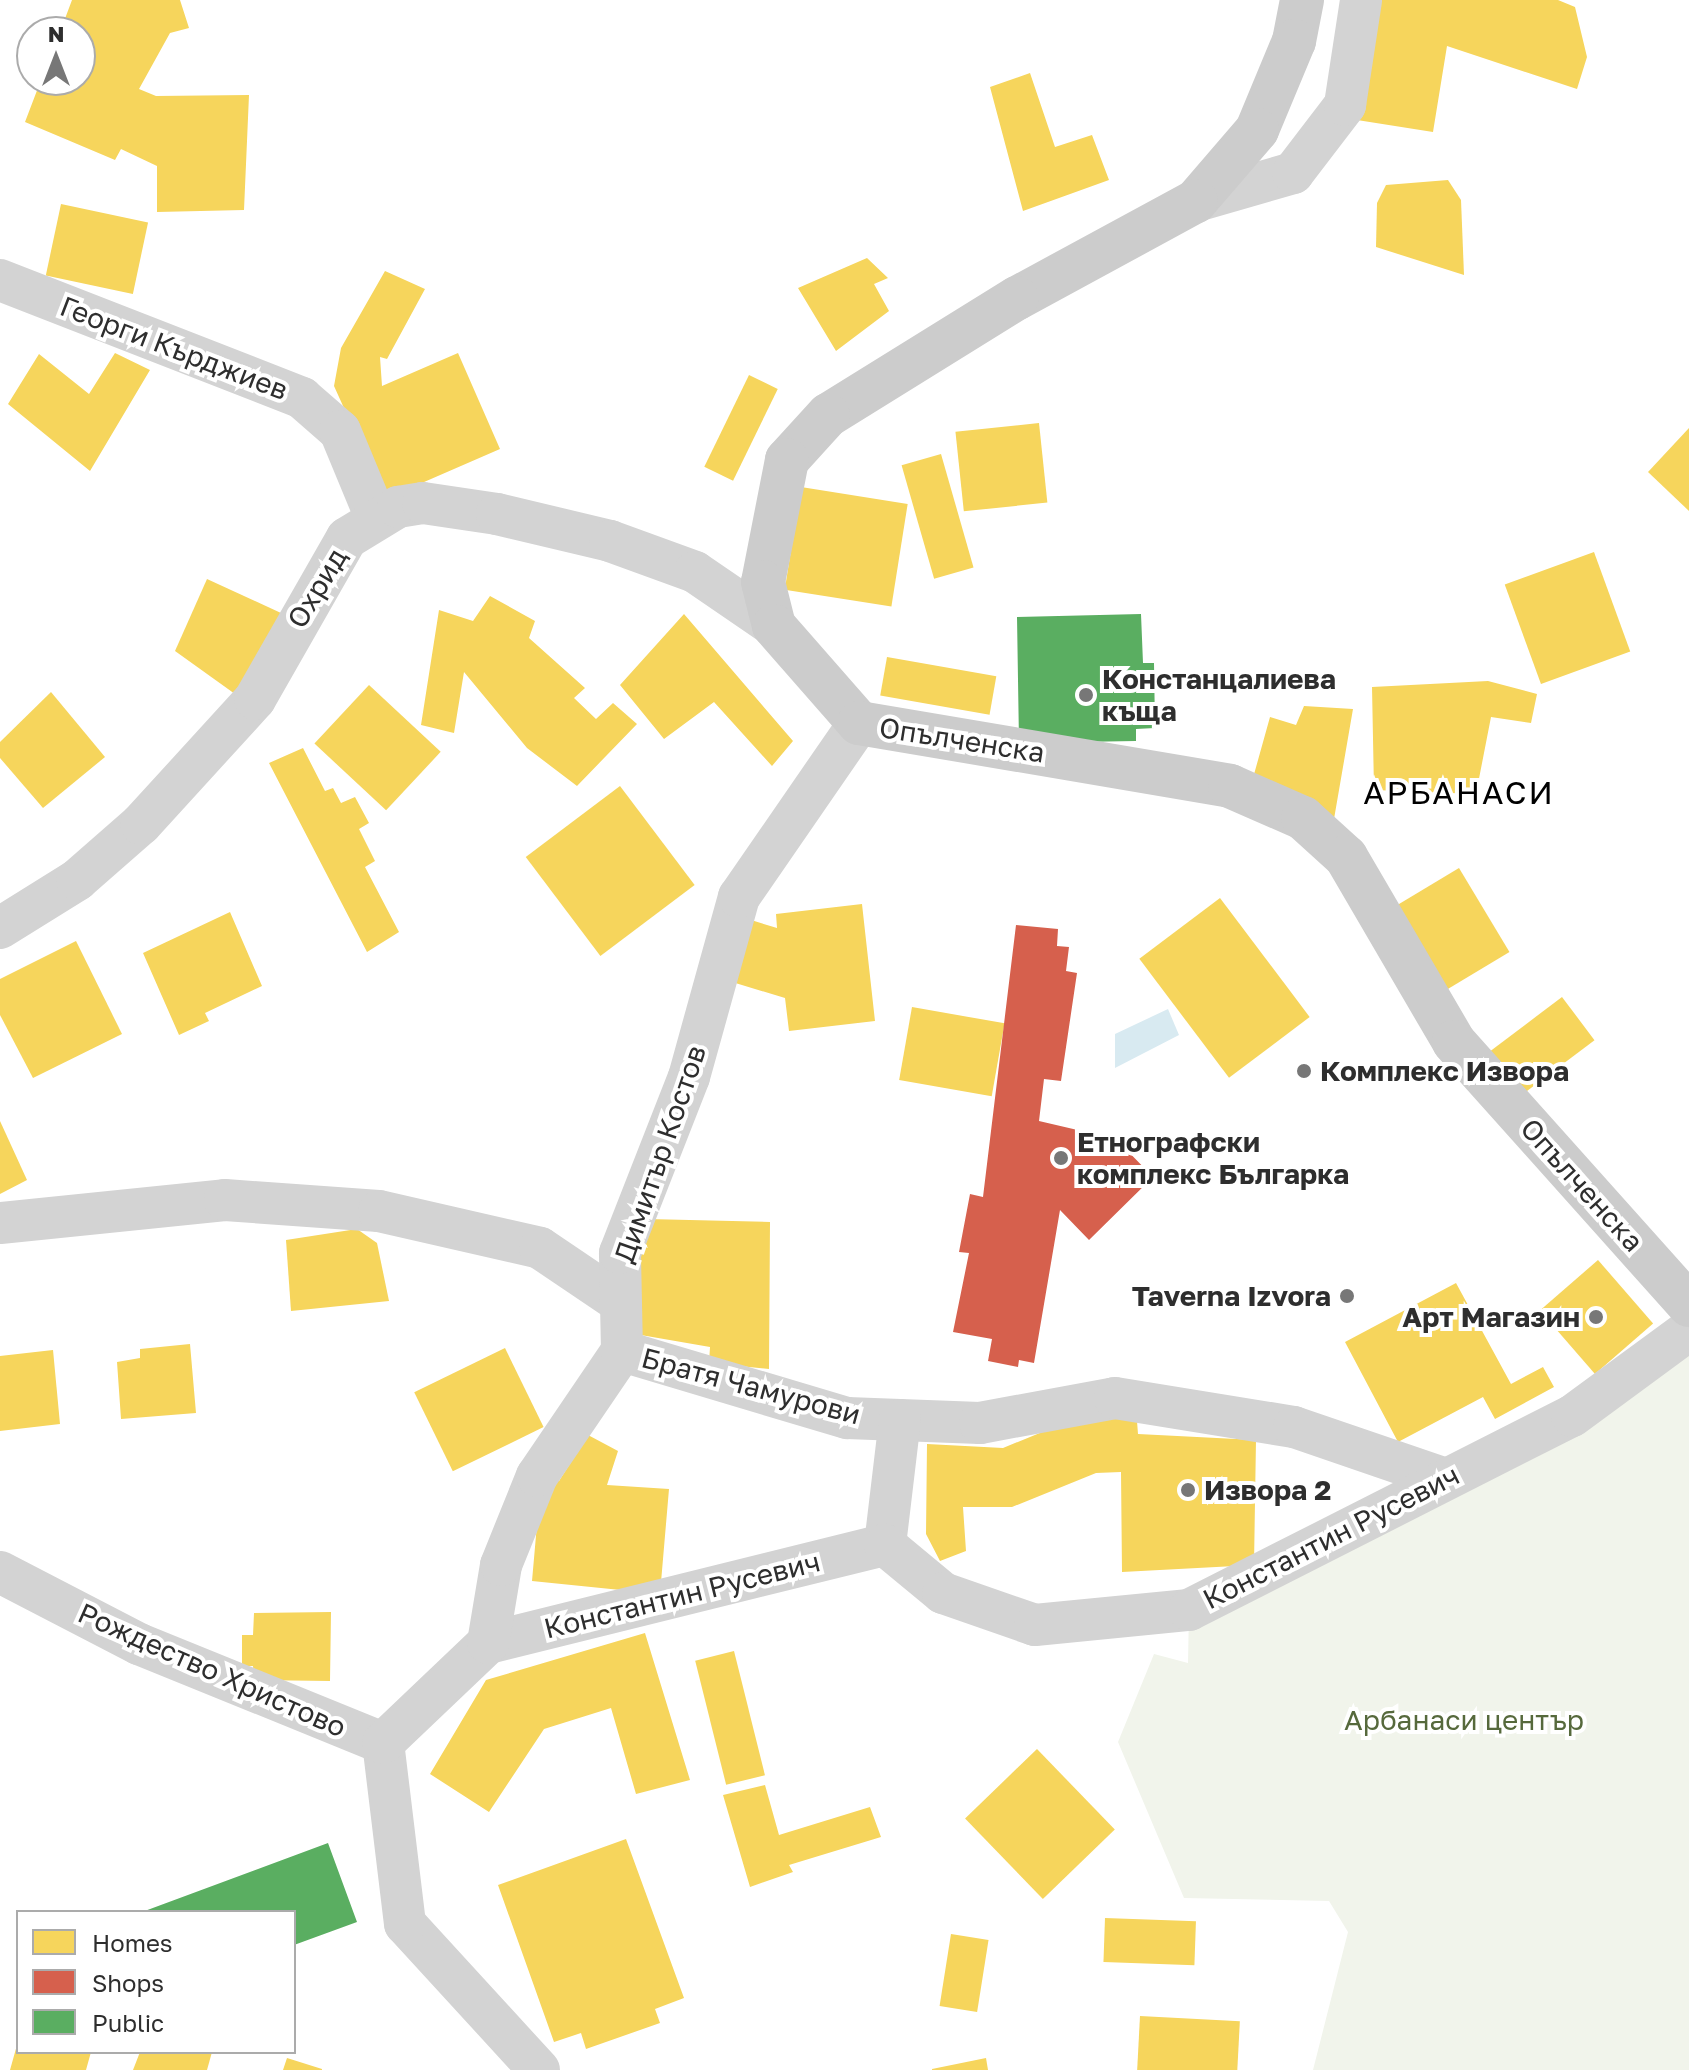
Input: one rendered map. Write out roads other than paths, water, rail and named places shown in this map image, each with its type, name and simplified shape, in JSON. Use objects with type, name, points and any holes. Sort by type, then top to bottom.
[{"type":"street","name":"Опълченска","points":[[1302,0],[1294,41],[1257,130],[1196,201],[1017,298],[828,415],[787,460],[763,582],[774,626],[859,723],[1230,786],[1303,818],[1346,857],[1454,1042],[1689,1305]]},
{"type":"street","points":[[1196,201],[1293,173],[1345,105],[1361,0]]},
{"type":"street","name":"Георги Кърджиев","points":[[0,280],[302,398],[340,431],[376,518]]},
{"type":"street","name":"Охрид","points":[[0,928],[77,880],[141,824],[255,699],[347,538],[376,518],[423,503],[610,541],[695,572],[774,626]]},
{"type":"street","name":"Димитър Костов","points":[[622,1351],[617,1300],[620,1253],[689,1077],[739,897],[859,723]]},
{"type":"street","points":[[0,1223],[225,1200],[379,1211],[540,1248],[617,1300]]},
{"type":"street","name":"Константин Русевич","points":[[488,1643],[885,1545],[943,1593],[1035,1625],[1189,1610],[1443,1478],[1572,1416],[1689,1330]]},
{"type":"street","points":[[539,2070],[405,1924],[383,1743],[488,1643],[501,1565],[537,1476],[622,1351]]},
{"type":"street","name":"Братя Чамурови","points":[[622,1351],[847,1418],[980,1423],[1115,1398],[1294,1427],[1443,1478]]},
{"type":"street","points":[[885,1545],[900,1420]]},
{"type":"street","name":"Рождество Христово","points":[[0,1572],[139,1644],[383,1743]]},
{"type":"place","name":"Констанцалиева къща","points":[[1086,695]]},
{"type":"place","name":"Комплекс Извора","points":[[1304,1071]]},
{"type":"place","name":"Етнографски комплекс Българка","points":[[1061,1158]]},
{"type":"place","name":"Taverna Izvora","points":[[1347,1296]]},
{"type":"place","name":"Арт Магазин","points":[[1596,1317]]},
{"type":"place","name":"Извора 2","points":[[1188,1490]]},
{"type":"district","name":"АРБАНАСИ","points":[[1459,792]]},
{"type":"park label","name":"Арбанаси център","points":[[1464,1720]]}]
